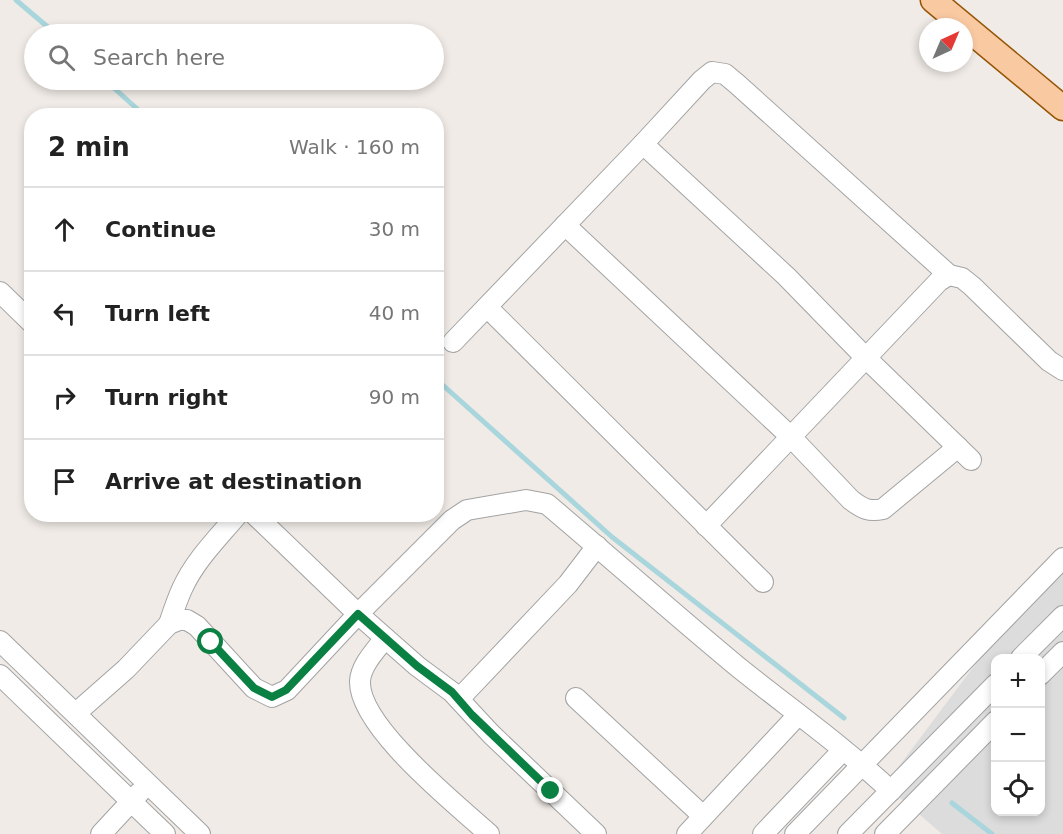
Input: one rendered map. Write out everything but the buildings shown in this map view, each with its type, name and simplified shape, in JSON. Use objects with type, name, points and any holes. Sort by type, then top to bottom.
[{"type":"main road","points":[[933,0],[1063,108]]},
{"type":"street","points":[[453,342],[712,72],[725,74],[949,274],[962,278],[972,286],[1049,361],[1063,370]]},
{"type":"street","points":[[565,225],[791,437],[851,500],[870,512],[883,509],[964,453],[786,276],[643,144]]},
{"type":"street","points":[[706,526],[939,281],[949,274]]},
{"type":"street","points":[[0,292],[24,315]]},
{"type":"street","points":[[487,307],[763,582]]},
{"type":"street","points":[[169,624],[187,620],[197,626],[254,688],[272,697],[286,690],[452,520],[467,510],[526,500],[547,504],[737,666],[862,764],[891,791]]},
{"type":"street","points":[[76,713],[126,669],[169,624],[182,588],[190,574],[202,555],[231,522]]},
{"type":"street","points":[[262,522],[358,614],[459,699],[485,728],[596,834]]},
{"type":"street","points":[[459,699],[567,584],[597,546]]},
{"type":"street","points":[[795,834],[1063,558]]},
{"type":"street","points":[[1025,654],[1063,616]]},
{"type":"street","points":[[385,638],[363,669],[360,682],[365,703],[375,723],[394,746],[489,834]]},
{"type":"street","points":[[0,640],[200,834]]},
{"type":"street","points":[[1045,671],[1063,652]]},
{"type":"street","points":[[0,675],[165,834]]},
{"type":"street","points":[[848,834],[991,689]]},
{"type":"street","points":[[576,698],[703,816]]},
{"type":"street","points":[[687,834],[798,715]]},
{"type":"street","points":[[885,834],[991,726]]},
{"type":"street","points":[[762,834],[843,750]]},
{"type":"street","points":[[101,834],[148,784]]},
{"type":"shaded area","points":[[1063,547],[1063,834],[942,834],[885,785]]},
{"type":"waterway","points":[[16,0],[44,24]]},
{"type":"waterway","points":[[116,90],[136,108]]},
{"type":"waterway","points":[[444,386],[612,537],[844,718]]},
{"type":"waterway","points":[[952,803],[992,834]]},
{"type":"route","points":[[211,642],[254,688],[272,697],[286,690],[358,614],[417,666],[452,692],[472,715],[551,791]]}]
